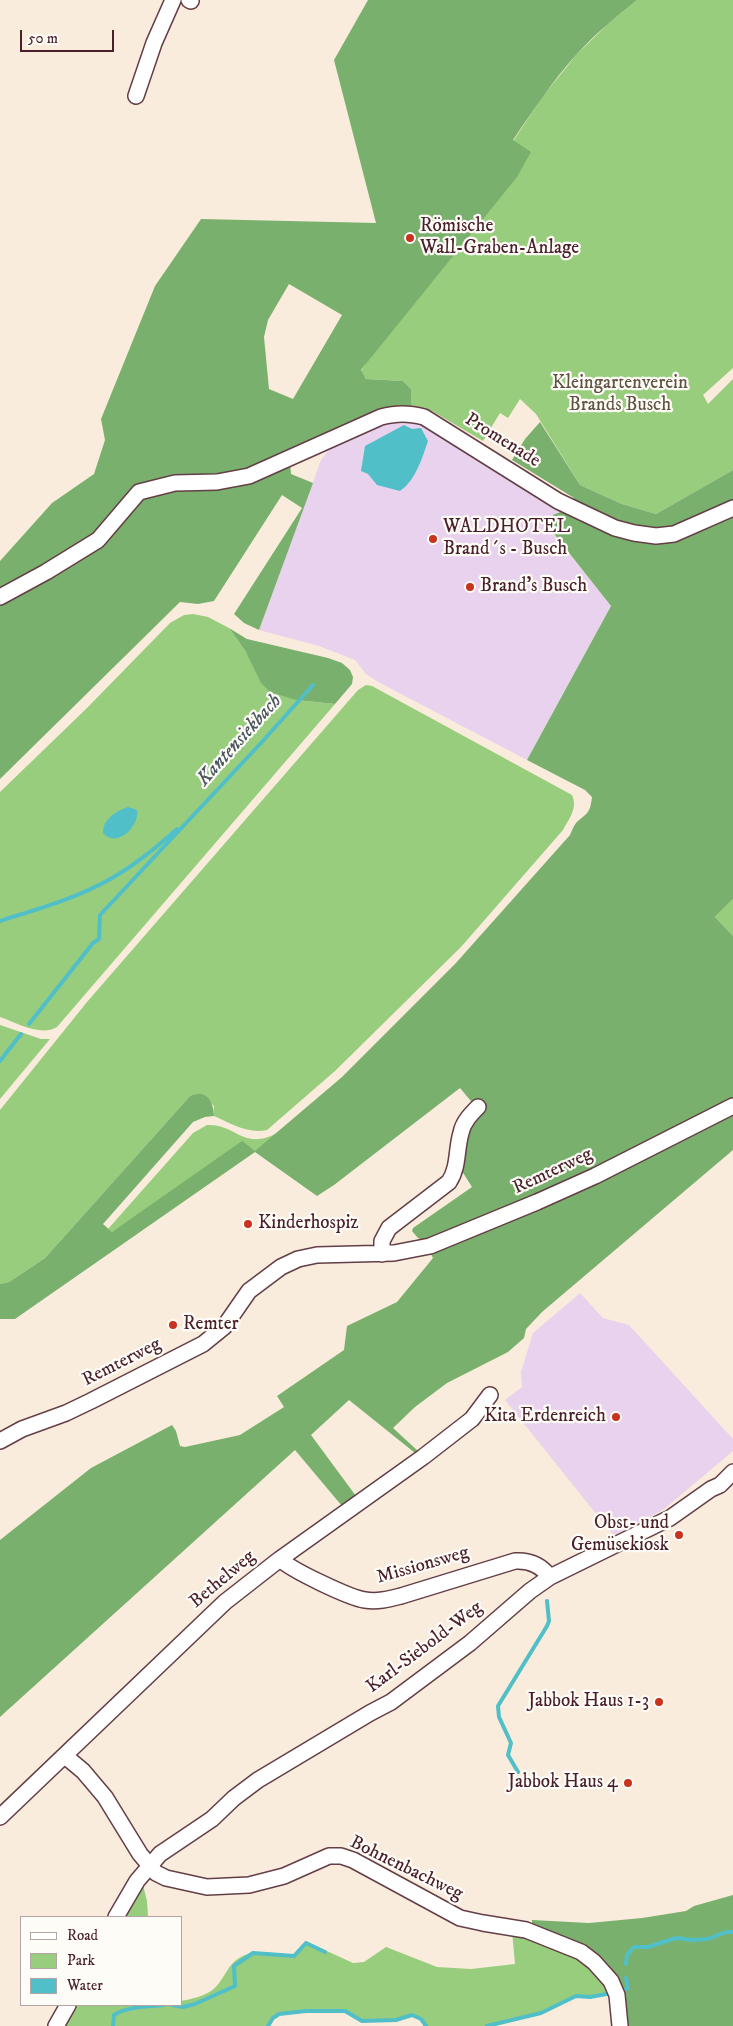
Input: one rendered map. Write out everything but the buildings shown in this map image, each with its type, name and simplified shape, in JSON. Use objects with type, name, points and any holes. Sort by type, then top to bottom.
[{"type":"street","points":[[136,96],[154,43],[173,0]]},
{"type":"street","name":"Promenade","points":[[0,597],[98,540],[139,492],[175,483],[217,482],[249,476],[382,417],[403,413],[424,417],[434,422],[558,501],[615,528],[656,536],[674,534],[733,508]]},
{"type":"street","name":"Remterweg","points":[[0,1441],[22,1429],[66,1413],[204,1344],[224,1327],[249,1291],[281,1267],[302,1258],[317,1255],[382,1254],[430,1246],[537,1202],[594,1176],[733,1106]]},
{"type":"street","points":[[382,1254],[382,1241],[389,1228],[449,1182],[454,1175],[464,1123],[478,1107]]},
{"type":"street","name":"Bethelweg","points":[[0,1817],[225,1602],[280,1559],[472,1420],[490,1395]]},
{"type":"street","name":"Karl-Siebold-Weg","points":[[117,1916],[137,1881],[160,1854],[212,1819],[234,1798],[258,1780],[391,1702],[470,1643],[530,1591],[550,1577],[670,1518],[711,1489],[720,1485],[733,1472]]},
{"type":"street","name":"Missionsweg","points":[[280,1559],[316,1579],[364,1600],[382,1601],[514,1561],[535,1563],[544,1569],[550,1577]]},
{"type":"street","name":"Bohnenbachweg","points":[[65,1756],[83,1771],[105,1797],[149,1866],[166,1878],[194,1885],[222,1887],[249,1885],[269,1881],[330,1856],[341,1856],[353,1860],[460,1918],[483,1924],[526,1930],[582,1952],[611,1981],[617,1995],[620,2026]]},
{"type":"street","points":[[56,2026],[67,2006]]},
{"type":"shaded area","points":[[399,421],[427,425],[568,509],[547,526],[611,606],[527,760],[380,683],[366,674],[355,660],[319,646],[259,630],[321,460],[331,447],[384,424]]},
{"type":"shaded area","name":"Kita Erdenreich","points":[[580,1293],[603,1318],[629,1325],[733,1439],[733,1451],[663,1510],[613,1535],[505,1400],[522,1387],[521,1372],[533,1333]]},
{"type":"green space","points":[[368,0],[637,0],[591,40],[551,85],[513,140],[531,152],[517,177],[361,370],[366,379],[403,381],[411,389],[411,406],[387,407],[289,450],[291,474],[313,483],[259,630],[244,623],[234,614],[302,508],[282,495],[214,601],[198,604],[180,602],[0,779],[0,561],[52,503],[94,474],[105,440],[101,419],[155,286],[201,219],[376,223],[334,60]],"holes":[[[289,284],[342,315],[293,399],[269,389],[264,337],[268,320]]]},
{"type":"green space","name":"Kleingartenverein Brands Busch","points":[[637,0],[733,0],[733,368],[703,395],[708,404],[733,379],[733,470],[656,514],[622,504],[580,485],[536,414],[520,399],[508,418],[500,413],[483,441],[432,411],[411,406],[411,389],[403,381],[366,379],[361,371],[543,96],[577,54],[610,22]]},
{"type":"green space","points":[[540,422],[580,485],[622,504],[656,514],[733,470],[733,899],[715,917],[733,936],[733,1150],[542,1312],[526,1329],[524,1338],[508,1352],[447,1383],[415,1407],[393,1428],[418,1451],[415,1453],[349,1400],[311,1435],[356,1496],[342,1506],[295,1450],[0,1717],[0,1540],[91,1468],[172,1425],[176,1431],[180,1446],[185,1447],[240,1435],[284,1407],[277,1396],[344,1350],[347,1326],[397,1302],[433,1258],[424,1241],[418,1238],[412,1231],[413,1228],[472,1187],[460,1168],[470,1123],[480,1112],[460,1088],[317,1196],[255,1152],[15,1319],[0,1319],[0,1284],[9,1282],[45,1258],[190,1096],[196,1094],[205,1095],[211,1101],[214,1116],[205,1117],[193,1122],[103,1224],[112,1232],[242,1141],[255,1151],[342,1077],[455,964],[570,835],[575,824],[585,816],[591,806],[592,797],[585,790],[527,760],[611,606],[547,525],[553,515],[568,509],[574,498],[512,460],[525,439]]},
{"type":"green space","points":[[193,614],[208,617],[229,628],[246,652],[296,700],[335,704],[57,1027],[51,1030],[36,1030],[0,1017],[0,792],[87,708],[170,623],[184,615]]},
{"type":"green space","points":[[229,628],[247,639],[342,663],[350,670],[353,677],[352,684],[335,704],[296,700],[270,692],[261,683],[246,652]]},
{"type":"green space","points":[[366,685],[372,686],[572,795],[574,800],[573,809],[563,830],[461,947],[335,1071],[267,1130],[253,1131],[234,1125],[214,1116],[214,1106],[201,1094],[190,1096],[45,1258],[9,1282],[0,1284],[0,1110],[87,1002],[358,690]]},
{"type":"green space","points":[[733,899],[733,936],[715,917]]},
{"type":"green space","points":[[0,1025],[41,1039],[50,1039],[0,1099]]},
{"type":"green space","points":[[207,1125],[226,1128],[248,1138],[256,1139],[265,1138],[277,1133],[255,1152],[112,1232],[108,1229],[193,1133]]},
{"type":"green space","points":[[143,1885],[148,1916],[125,1916]]},
{"type":"green space","points":[[733,1895],[733,2026],[624,2026],[621,1992],[570,1941],[532,1924],[532,1920],[589,1923],[642,1918],[686,1911],[694,1906]]},
{"type":"green space","points":[[512,1931],[584,1957],[612,1993],[590,1997],[576,1996],[541,2013],[487,2026],[426,2026],[421,2019],[412,2015],[396,2020],[362,2021],[345,2011],[306,2011],[279,2014],[273,2018],[268,2026],[65,2026],[76,2006],[182,2006],[182,2001],[211,1991],[221,1981],[232,1964],[243,1956],[261,1952],[294,1956],[305,1941],[353,1963],[364,1962],[386,1947],[437,1967],[471,1969],[515,1964]]},
{"type":"water","points":[[404,425],[412,429],[421,428],[428,441],[414,475],[400,491],[377,485],[368,474],[361,471],[365,446]]},
{"type":"water","points":[[128,807],[137,810],[135,823],[131,829],[121,837],[115,838],[103,833],[105,824],[111,816]]},
{"type":"waterway","name":"Kantensiekbach","points":[[29,1024],[93,943],[99,939],[100,915],[313,685]]},
{"type":"waterway","name":"Kantensiekbach","points":[[0,921],[57,902],[99,885],[137,862],[177,829]]},
{"type":"waterway","name":"Kantensiekbach","points":[[0,1061],[21,1034]]},
{"type":"waterway","points":[[518,1772],[508,1755],[511,1743],[499,1717],[498,1706],[547,1626],[549,1621],[547,1601]]},
{"type":"waterway","points":[[626,1964],[627,1955],[634,1947],[648,1947],[676,1938],[708,1939],[726,1932],[733,1932]]},
{"type":"waterway","points":[[178,2006],[183,2007],[195,2004],[235,1986],[234,1966],[253,1953],[294,1956],[306,1943],[325,1952]]},
{"type":"waterway","points":[[621,1992],[628,1988],[626,1978]]},
{"type":"waterway","points":[[487,2026],[541,2013],[576,1996],[590,1997],[612,1993]]},
{"type":"waterway","points":[[113,2026],[114,2015],[125,2010],[151,2006]]},
{"type":"waterway","points":[[268,2026],[273,2018],[279,2014],[306,2011],[345,2011],[362,2021],[396,2020],[412,2015],[421,2019],[426,2026]]},
{"type":"place","name":"Römische Wall-Graben-Anlage","points":[[410,238]]},
{"type":"place","name":"WALDHOTEL Brand´s - Busch","points":[[433,539]]},
{"type":"place","name":"Brand's Busch","points":[[470,587]]},
{"type":"place","name":"Kinderhospiz","points":[[248,1224]]},
{"type":"place","name":"Remter","points":[[173,1325]]},
{"type":"place","name":"Kita Erdenreich","points":[[616,1417]]},
{"type":"place","name":"Obst- und Gemüsekiosk","points":[[679,1535]]},
{"type":"place","name":"Jabbok Haus 1-3","points":[[659,1702]]},
{"type":"place","name":"Jabbok Haus 4","points":[[628,1783]]}]
